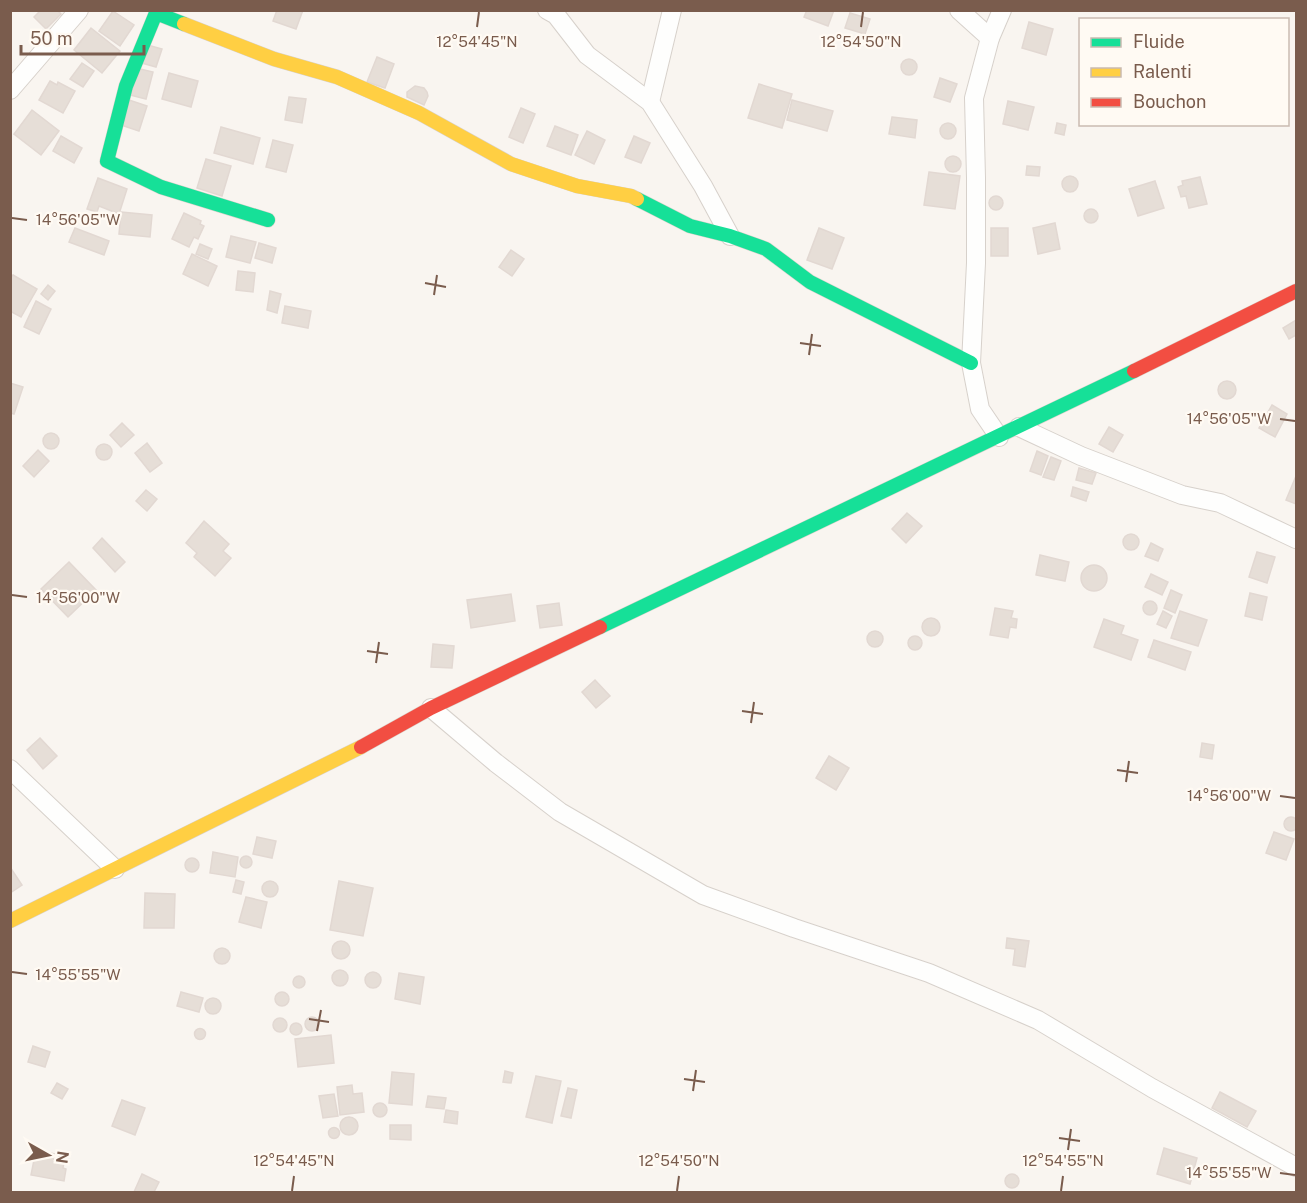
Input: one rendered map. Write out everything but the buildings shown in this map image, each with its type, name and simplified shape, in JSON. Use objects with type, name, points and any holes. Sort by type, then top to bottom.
[{"type":"main road","points":[[268,220],[161,188],[106,161],[112,128],[140,45],[156,13],[274,59],[337,77],[419,113],[511,164],[577,186],[631,196],[690,226],[730,236],[766,249],[810,282],[971,363]]},
{"type":"main road","points":[[10,921],[344,757],[431,708],[999,437],[1296,291]]},
{"type":"street","points":[[10,90],[79,10]]},
{"type":"street","points":[[546,10],[556,15],[587,55],[650,102],[703,186],[730,236]]},
{"type":"street","points":[[650,102],[672,10]]},
{"type":"street","points":[[959,10],[990,38]]},
{"type":"street","points":[[999,437],[980,409],[971,363],[976,263],[974,98],[990,38],[1002,10]]},
{"type":"street","points":[[1019,427],[1081,456],[1182,495],[1220,503],[1296,539]]},
{"type":"street","points":[[431,708],[496,763],[560,812],[703,895],[928,973],[1038,1020],[1152,1088],[1296,1167]]},
{"type":"street","points":[[10,768],[115,869]]},
{"type":"traffic: fast","points":[[184,24],[156,13],[126,86],[107,161],[161,187],[268,220]]},
{"type":"traffic: fast","points":[[637,199],[690,226],[730,236],[766,249],[810,282],[971,363]]},
{"type":"traffic: fast","points":[[600,627],[1134,371]]},
{"type":"traffic: slow","points":[[184,24],[274,59],[337,77],[419,113],[511,164],[577,186],[637,199]]},
{"type":"traffic: slow","points":[[10,921],[361,747]]},
{"type":"traffic: jam","points":[[1134,371],[1296,291]]},
{"type":"traffic: jam","points":[[361,747],[431,708],[600,627]]}]
